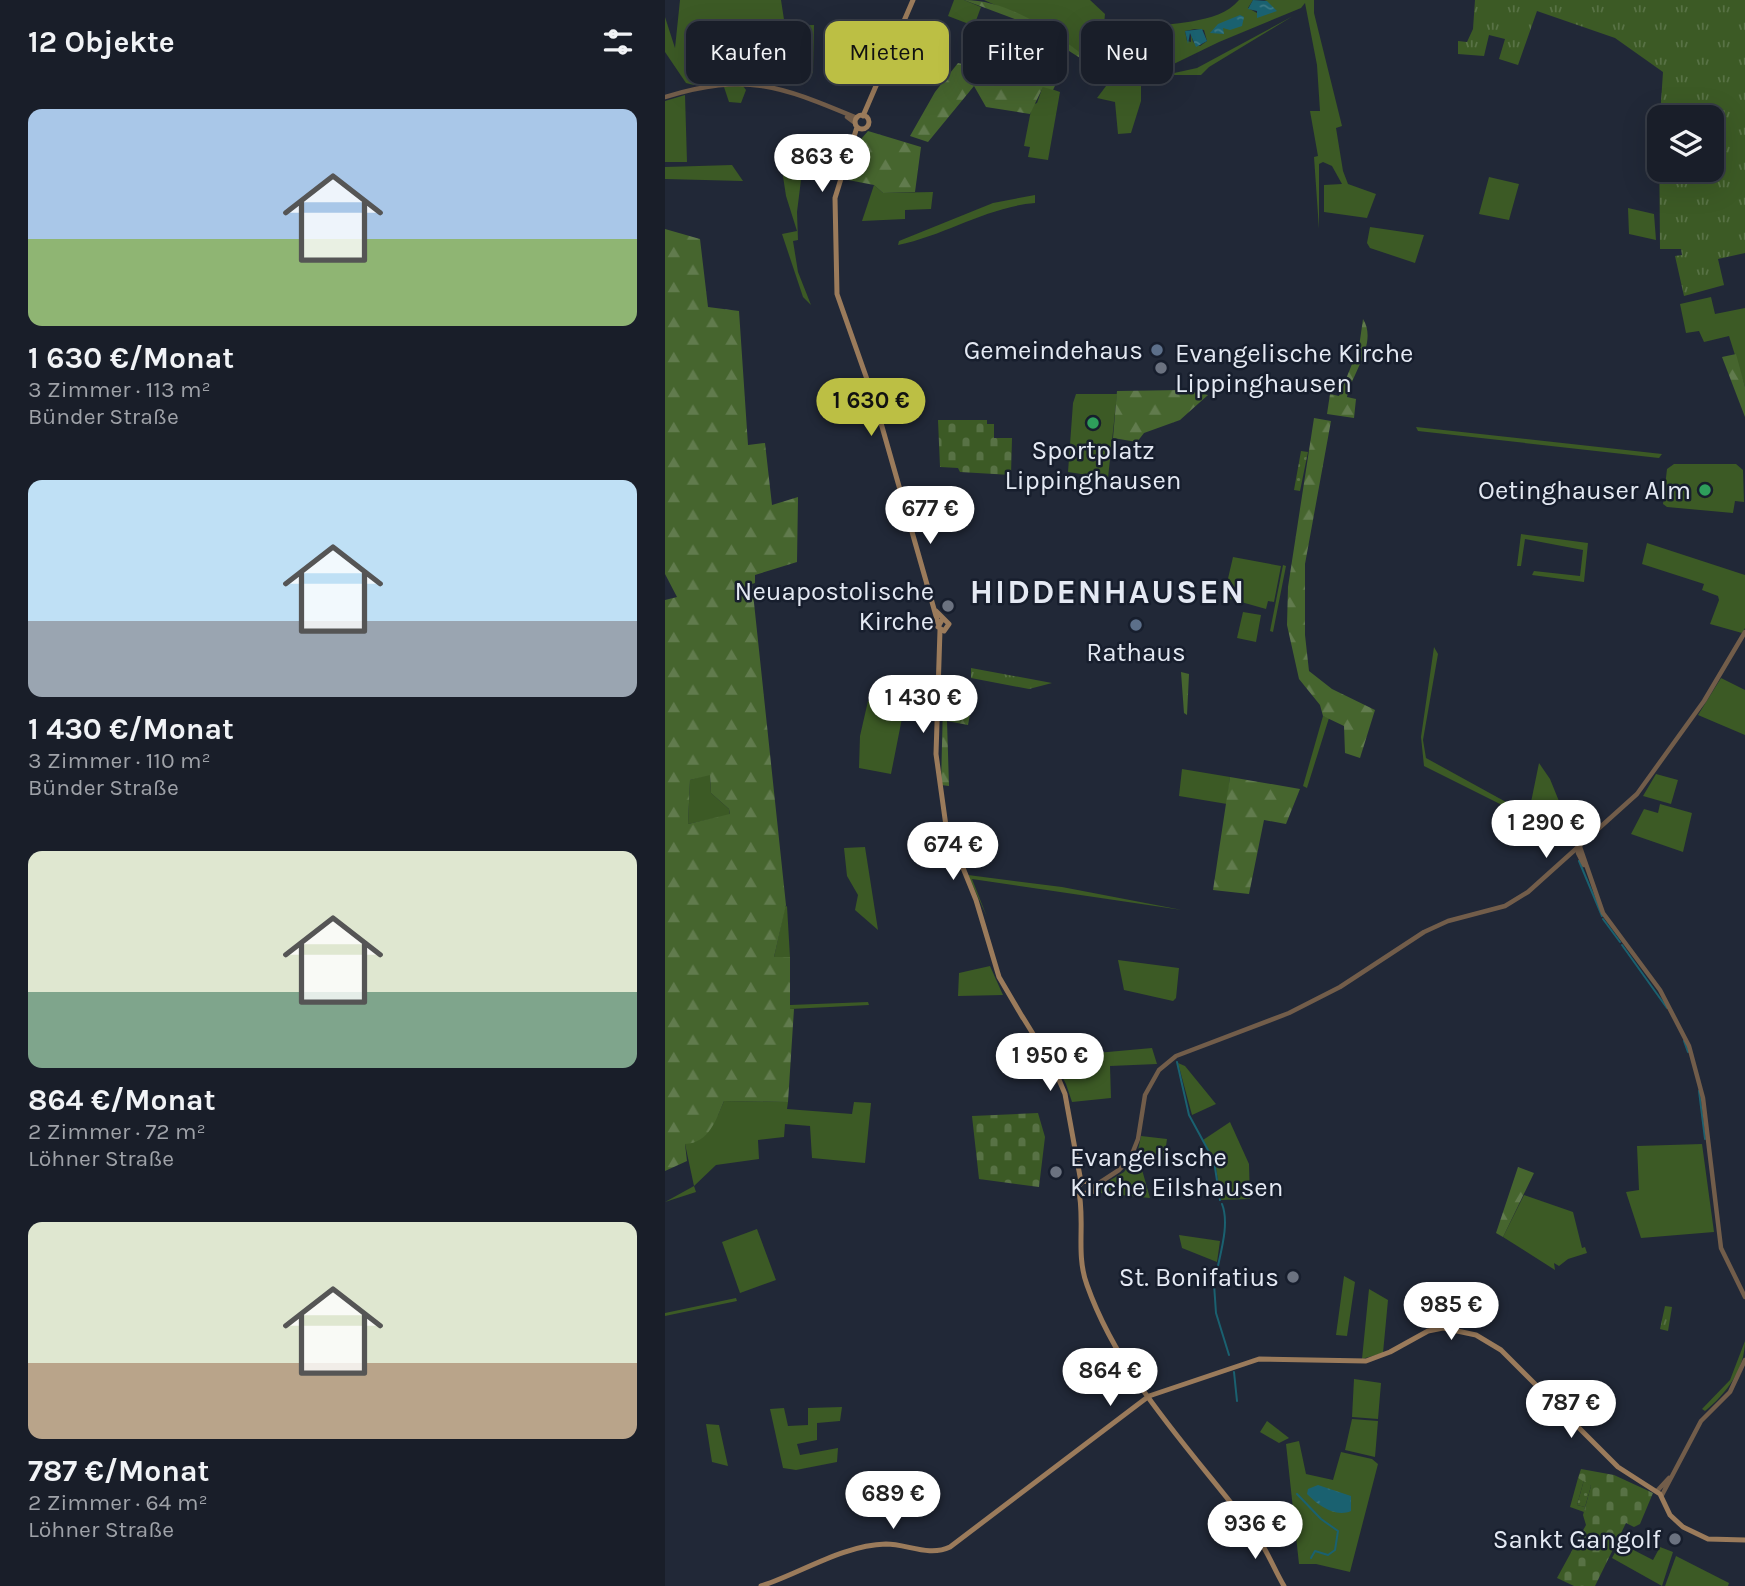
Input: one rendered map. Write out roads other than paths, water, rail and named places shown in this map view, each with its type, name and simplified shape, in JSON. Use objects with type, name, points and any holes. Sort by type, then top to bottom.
[{"type":"main road","points":[[913,0],[860,122],[835,198],[837,294],[875,402],[940,621],[942,631],[936,754],[946,826],[976,900],[994,963],[1010,998],[1061,1083],[1080,1167],[1088,1183],[1084,1195],[1082,1264],[1087,1286],[1109,1338],[1199,1466],[1257,1536],[1284,1586]]},
{"type":"main road","points":[[940,621],[949,624],[942,631]]},
{"type":"main road","points":[[1084,1195],[1079,1187],[1088,1183]]},
{"type":"main road","points":[[761,1586],[870,1546],[892,1544],[932,1551],[950,1547],[1149,1396],[1268,1357],[1366,1362],[1391,1352],[1428,1331],[1451,1328],[1476,1335],[1501,1350],[1618,1467],[1659,1493],[1669,1516],[1689,1532],[1707,1539],[1745,1542]]},
{"type":"street","points":[[665,97],[709,85],[750,82],[781,89],[860,122]]},
{"type":"street","points":[[1088,1183],[1105,1179],[1130,1159],[1137,1140],[1145,1094],[1159,1070],[1176,1056],[1304,1006],[1436,926],[1505,906],[1528,892],[1641,788],[1704,701],[1745,632]]},
{"type":"street","points":[[1580,846],[1586,869],[1604,913],[1664,998],[1689,1045],[1703,1098],[1721,1248],[1745,1297]]},
{"type":"street","points":[[1659,1493],[1672,1475],[1701,1421],[1734,1385],[1745,1360]]},
{"type":"water","points":[[1253,0],[1267,1],[1277,11],[1257,18],[1257,11],[1248,9]]},
{"type":"water","points":[[1240,15],[1244,17],[1242,26],[1230,30],[1223,28],[1224,34],[1210,33],[1218,24]]},
{"type":"water","points":[[1202,29],[1207,41],[1196,47],[1190,33],[1188,44],[1185,31]]},
{"type":"water","points":[[1318,1485],[1351,1496],[1351,1511],[1333,1512],[1316,1502],[1307,1494],[1308,1489]]},
{"type":"waterway","points":[[1579,861],[1602,916]]},
{"type":"waterway","points":[[1603,919],[1620,942]]},
{"type":"waterway","points":[[1622,945],[1667,1008]]},
{"type":"waterway","points":[[1684,1041],[1688,1052]]},
{"type":"waterway","points":[[1177,1062],[1189,1115],[1214,1161],[1220,1200]]},
{"type":"waterway","points":[[1699,1091],[1705,1139]]},
{"type":"waterway","points":[[1216,1275],[1225,1230],[1222,1204]]},
{"type":"waterway","points":[[1214,1284],[1216,1313],[1229,1355]]},
{"type":"waterway","points":[[1234,1372],[1237,1401]]},
{"type":"waterway","points":[[1297,1494],[1321,1519],[1338,1531],[1335,1550],[1328,1555],[1315,1551],[1311,1558]]},
{"type":"place","name":"Gemeindehaus","points":[[1157,350]]},
{"type":"place","name":"Evangelische Kirche Lippinghausen","points":[[1161,368]]},
{"type":"place","name":"Sportplatz Lippinghausen","points":[[1093,423]]},
{"type":"place","name":"Oetinghauser Alm","points":[[1705,490]]},
{"type":"place","name":"Neuapostolische Kirche","points":[[948,606]]},
{"type":"place","name":"Rathaus","points":[[1136,625]]},
{"type":"place","name":"Evangelische Kirche Eilshausen","points":[[1056,1172]]},
{"type":"place","name":"St. Bonifatius","points":[[1293,1277]]},
{"type":"place","name":"Sankt Gangolf","points":[[1675,1539]]},
{"type":"district","name":"HIDDENHAUSEN","points":[[1108,591]]}]
